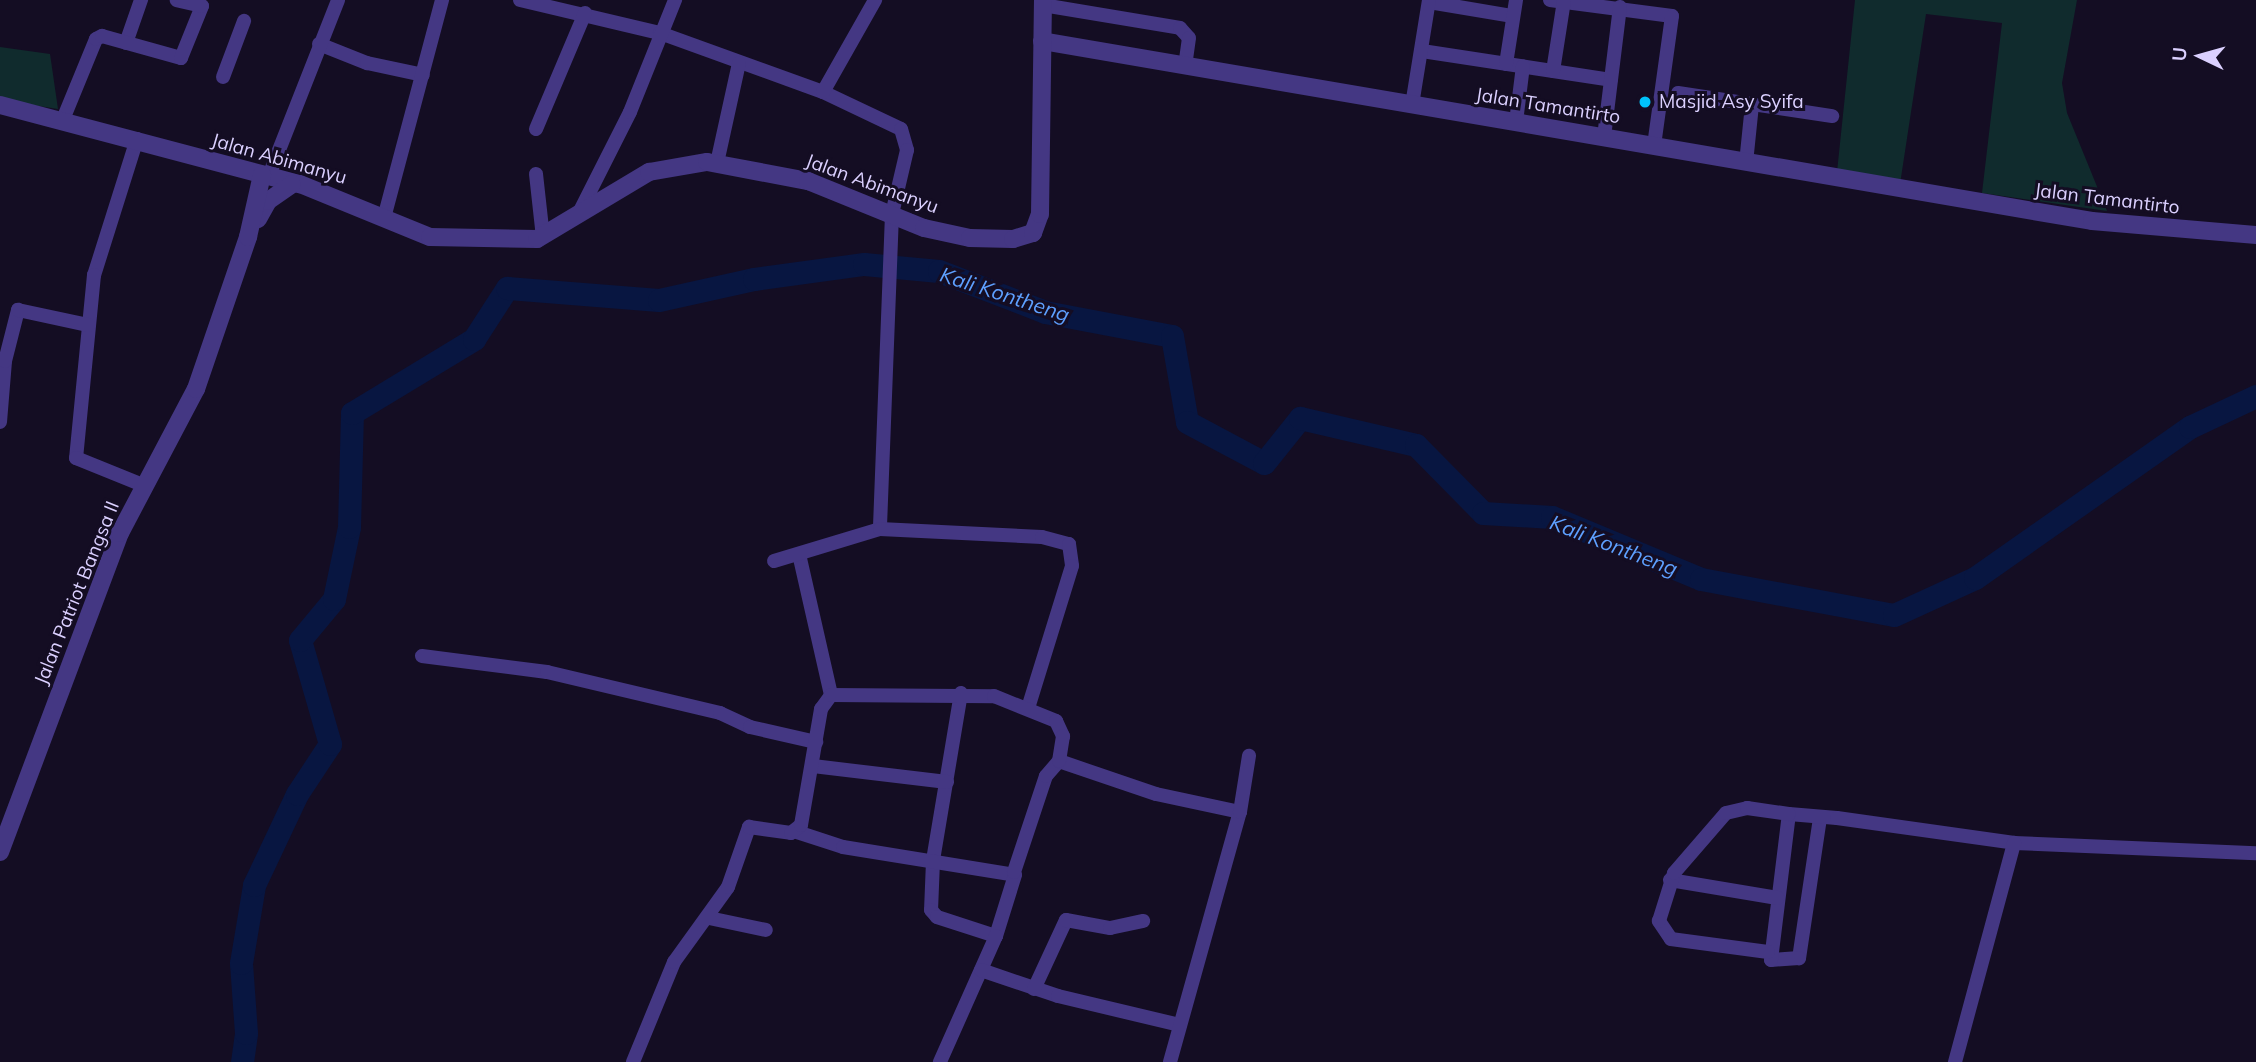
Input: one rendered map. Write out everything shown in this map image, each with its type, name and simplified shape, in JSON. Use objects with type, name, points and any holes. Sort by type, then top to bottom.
[{"type":"street","points":[[126,43],[141,0]]},
{"type":"street","points":[[64,117],[96,40],[126,43],[178,60],[208,7],[177,0]]},
{"type":"street","points":[[248,237],[265,176],[338,0]]},
{"type":"street","points":[[384,218],[442,0]]},
{"type":"street","points":[[520,0],[580,8],[660,33],[823,92],[901,129],[908,150],[892,214],[880,529]]},
{"type":"street","points":[[576,219],[630,112],[675,0]]},
{"type":"street","points":[[823,92],[875,0]]},
{"type":"street","points":[[1506,64],[1516,0]]},
{"type":"street","points":[[1550,0],[1620,7],[1672,16],[1654,145]]},
{"type":"street","points":[[1412,105],[1429,1],[1513,16]]},
{"type":"street","points":[[1553,71],[1564,1]]},
{"type":"street","points":[[1043,2],[1180,28],[1189,37],[1185,67]]},
{"type":"street","name":"Jalan Abimanyu","points":[[0,105],[64,117],[341,197],[430,237],[510,241],[543,237],[649,172],[685,162],[717,163],[807,181],[924,228],[985,240],[1023,237],[1037,229],[1043,2]]},
{"type":"street","points":[[1604,137],[1620,7]]},
{"type":"street","points":[[536,129],[580,8]]},
{"type":"street","points":[[223,77],[244,21]]},
{"type":"street","name":"Jalan Tamantirto","points":[[1042,41],[1654,145],[1745,163],[2092,220],[2256,235]]},
{"type":"street","points":[[319,44],[367,63],[423,75]]},
{"type":"street","points":[[1422,51],[1611,80]]},
{"type":"street","points":[[717,163],[739,63]]},
{"type":"street","points":[[1516,122],[1523,66]]},
{"type":"street","points":[[1678,93],[1832,116]]},
{"type":"street","points":[[1745,163],[1752,105]]},
{"type":"street","points":[[137,139],[107,226],[88,325],[76,458],[145,485]]},
{"type":"street","points":[[536,174],[543,237]]},
{"type":"street","points":[[248,237],[268,201],[292,184]]},
{"type":"street","name":"Jalan Patriot Bangsa II","points":[[0,852],[97,589],[145,485],[196,389],[248,237]]},
{"type":"street","points":[[0,422],[2,360],[18,310],[88,325]]},
{"type":"street","points":[[774,561],[880,529],[1042,537],[1069,544],[1072,566],[1028,708]]},
{"type":"street","points":[[799,554],[831,695]]},
{"type":"street","points":[[422,656],[547,672],[720,712],[750,727],[816,742]]},
{"type":"street","points":[[961,693],[933,861],[933,914],[996,936]]},
{"type":"street","points":[[797,832],[813,766],[823,703],[831,695],[961,693],[1028,708],[1060,726],[1059,761],[1046,776],[996,936],[940,1062]]},
{"type":"street","points":[[1170,1062],[1240,812],[1249,756]]},
{"type":"street","points":[[1059,761],[1156,794],[1240,812]]},
{"type":"street","points":[[813,766],[947,782]]},
{"type":"street","points":[[1768,952],[1665,936],[1659,921],[1670,880],[1726,813],[1740,808],[2014,843],[2256,853]]},
{"type":"street","points":[[1789,814],[1768,952],[1773,960],[1799,958],[1820,818]]},
{"type":"street","points":[[633,1062],[674,962],[709,918],[729,887],[749,827],[797,832],[816,842],[1014,872]]},
{"type":"street","points":[[1955,1062],[2014,843]]},
{"type":"street","points":[[1670,880],[1777,898]]},
{"type":"street","points":[[709,918],[766,930]]},
{"type":"street","points":[[1034,989],[1066,920],[1110,928],[1143,921]]},
{"type":"street","points":[[981,970],[1034,989],[1181,1025]]},
{"type":"green space","points":[[1855,0],[2077,0],[2062,83],[2067,113],[2107,211],[1982,193],[2002,23],[1926,14],[1900,184],[1837,172]]},
{"type":"green space","points":[[0,47],[50,54],[58,109],[0,100]]},
{"type":"waterway","name":"Kali Kontheng","points":[[242,1062],[246,1033],[241,963],[254,885],[297,794],[330,744],[300,640],[334,599],[349,527],[352,413],[474,339],[507,288],[659,300],[754,279],[864,264],[939,271],[1045,312],[1172,336],[1187,422],[1264,463],[1300,418],[1416,445],[1483,513],[1552,517],[1701,579],[1894,615],[1975,578],[2190,427],[2256,396]]},
{"type":"place","name":"Masjid Asy Syifa","points":[[1645,102]]}]
